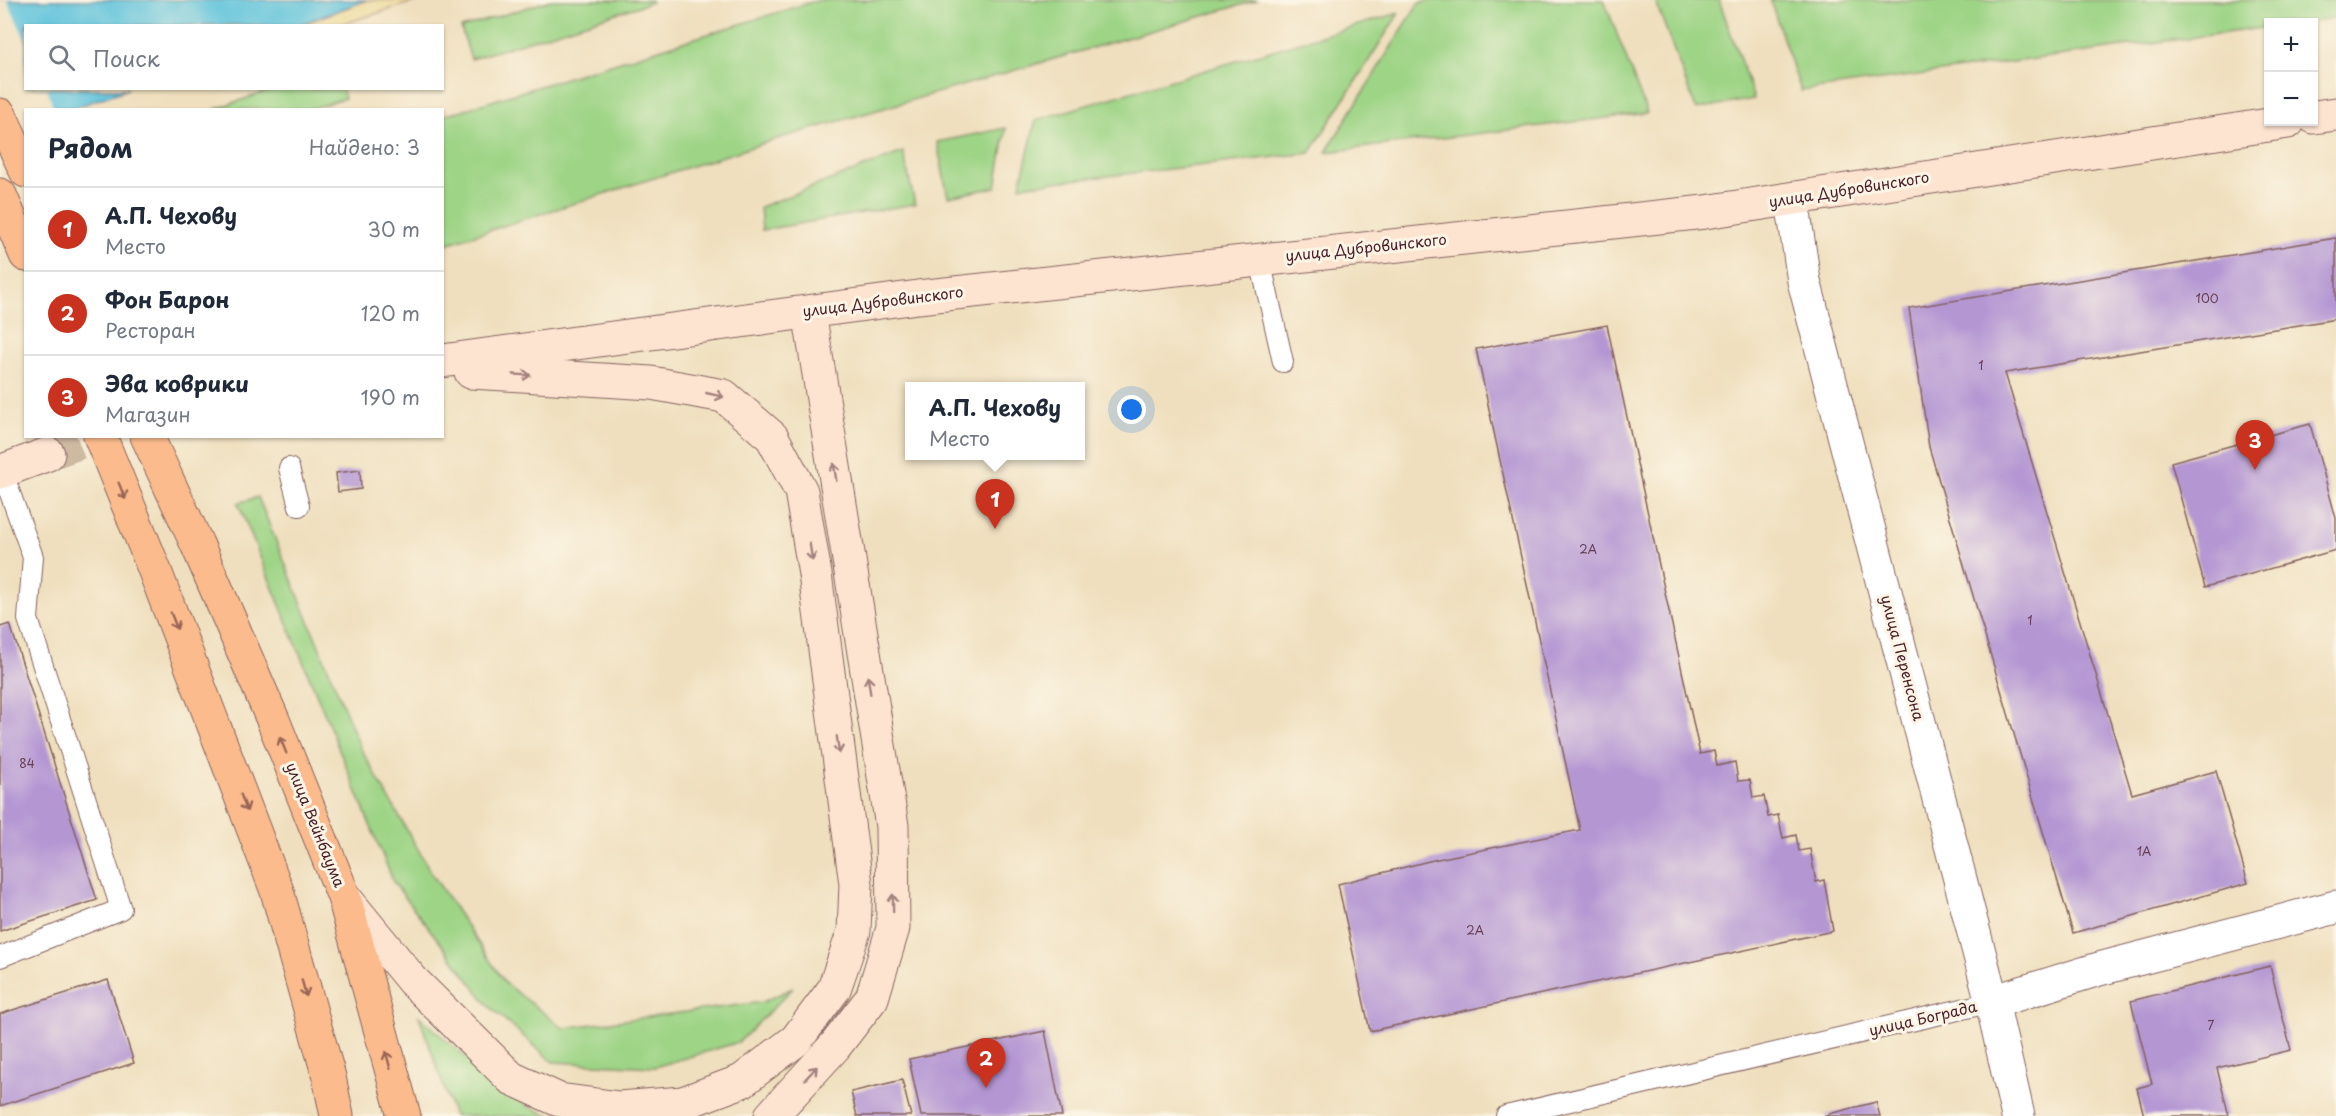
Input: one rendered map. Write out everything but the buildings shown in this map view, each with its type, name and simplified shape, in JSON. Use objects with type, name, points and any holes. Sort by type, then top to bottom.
[{"type":"highway","points":[[0,115],[24,167]]},
{"type":"highway","points":[[0,195],[24,250]]},
{"type":"highway","points":[[101,438],[153,566],[277,891],[329,1077],[337,1116]]},
{"type":"highway","name":"улица Вейнбаума","points":[[148,438],[197,544],[273,720],[344,897],[404,1116]]},
{"type":"main road","points":[[2318,116],[2336,114]]},
{"type":"main road","name":"улица Дубровинского","points":[[444,361],[918,297],[1705,212],[2264,126]]},
{"type":"main road","points":[[771,1116],[836,1046],[872,998],[893,928],[892,826],[809,312]]},
{"type":"main road","points":[[344,897],[412,980],[511,1078],[558,1100],[619,1108],[683,1103],[742,1081],[796,1040],[834,989],[854,932],[856,884],[813,563],[801,491],[772,437],[724,396],[651,382],[444,370]]},
{"type":"main road","points":[[1,472],[48,454]]},
{"type":"street","name":"улица Перенсона","points":[[1792,200],[1807,293],[1992,1002],[2018,1116]]},
{"type":"street","name":"улица Бограда","points":[[1992,1002],[2099,969],[2336,907]]},
{"type":"lane","points":[[1260,260],[1283,362]]},
{"type":"lane","points":[[289,468],[299,506]]},
{"type":"lane","points":[[0,957],[121,909],[28,619],[33,557],[1,472]]},
{"type":"lane","name":"улица Бограда","points":[[1506,1116],[1992,1002]]},
{"type":"green space","points":[[551,0],[651,0],[652,2],[471,59],[461,28]]},
{"type":"green space","points":[[818,0],[1258,0],[777,139],[444,245],[444,116]]},
{"type":"green space","points":[[1431,0],[1604,0],[1647,113],[1326,152],[1418,4]]},
{"type":"green space","points":[[1655,0],[1719,0],[1754,99],[1696,109]]},
{"type":"green space","points":[[1770,0],[2336,0],[2336,18],[2318,20],[2318,18],[2264,18],[2264,28],[1801,91]]},
{"type":"green space","points":[[1399,13],[1310,153],[1020,186],[1036,120]]},
{"type":"green space","points":[[271,90],[342,90],[345,98],[313,108],[218,108]]},
{"type":"green space","points":[[1006,128],[996,187],[948,197],[937,142]]},
{"type":"green space","points":[[903,152],[915,204],[762,230],[760,207]]},
{"type":"green space","points":[[258,497],[361,749],[432,874],[505,983],[563,1028],[763,1002],[793,988],[739,1042],[655,1067],[553,1062],[489,1006],[394,883],[238,503]]},
{"type":"green space","points":[[419,1016],[480,1070],[526,1105],[551,1116],[454,1116]]},
{"type":"sand","points":[[367,0],[420,0],[342,24],[303,24]]},
{"type":"water","points":[[0,0],[367,0],[301,24],[24,24],[24,90],[125,90],[74,108],[26,108]]},
{"type":"pier","points":[[0,0],[7,0],[24,37],[24,90],[47,90],[54,108],[24,108],[24,128],[0,135]]},
{"type":"tunnel","points":[[48,454],[92,438]]},
{"type":"place","name":"Эва коврики","points":[[2255,470]]},
{"type":"place","name":"А.П. Чехову","points":[[995,529]]},
{"type":"place","name":"Фон Барон","points":[[986,1088]]}]
